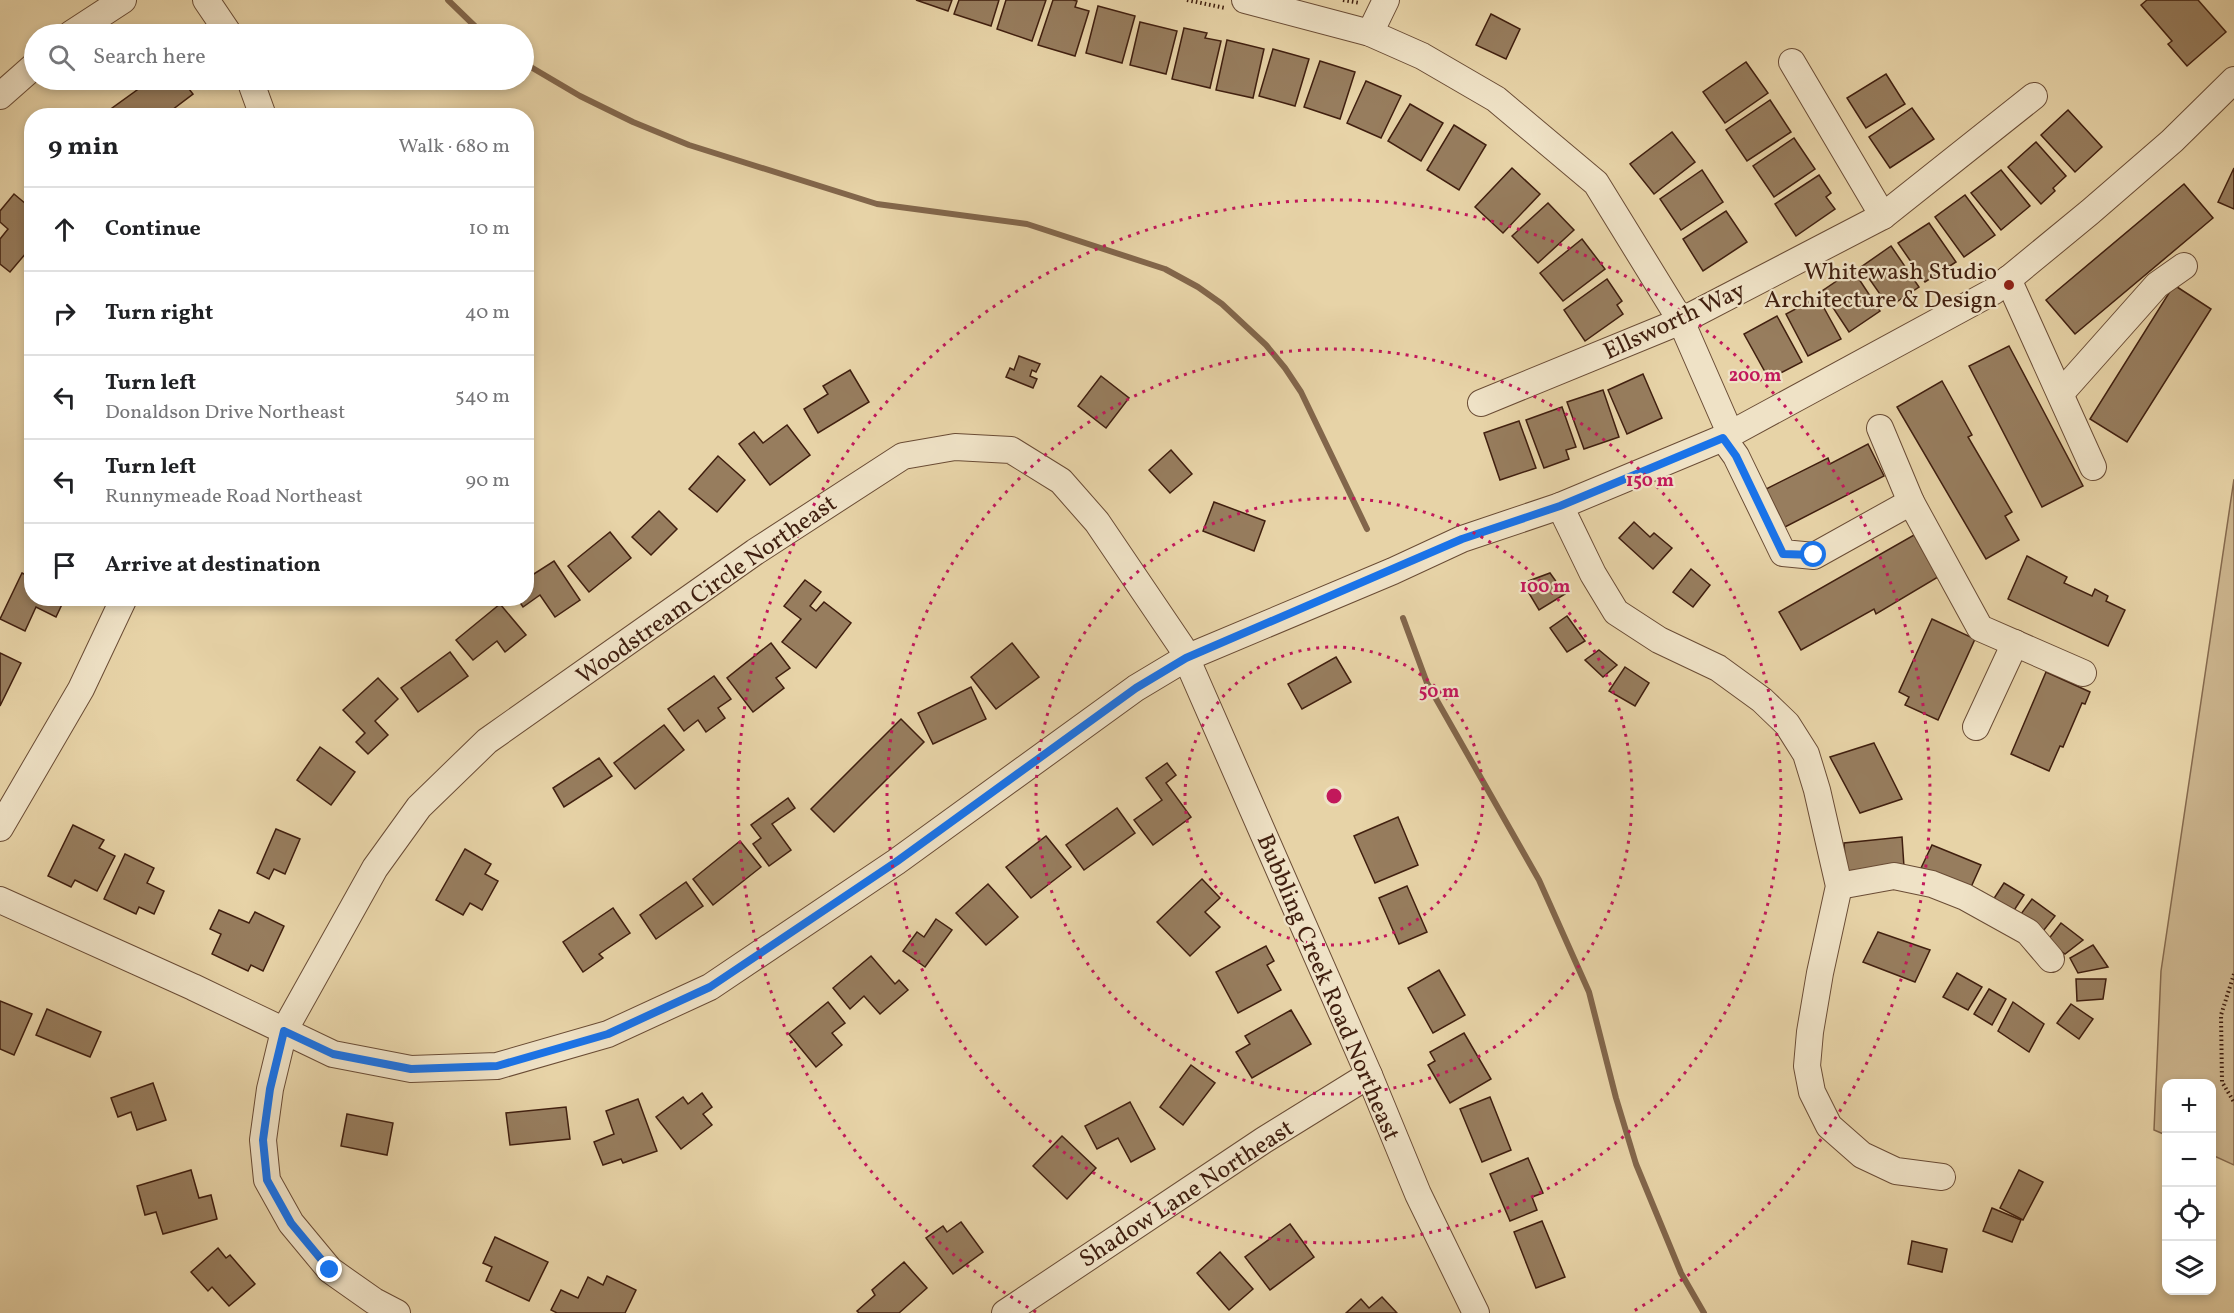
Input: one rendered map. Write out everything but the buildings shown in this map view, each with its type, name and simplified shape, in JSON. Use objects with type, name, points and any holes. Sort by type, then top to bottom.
[{"type":"street","points":[[86,24],[123,0]]},
{"type":"street","points":[[206,0],[222,24]]},
{"type":"street","points":[[1370,33],[1374,2]]},
{"type":"street","points":[[1239,5],[1427,47],[1496,99],[1596,183],[1681,321],[1736,456],[1783,554],[1814,555],[1911,502]]},
{"type":"street","points":[[1792,62],[1883,216]]},
{"type":"street","points":[[0,96],[24,75]]},
{"type":"street","points":[[0,900],[206,993],[333,1054],[411,1069],[497,1066],[608,1034],[710,987],[896,862],[1136,688],[1186,658],[1462,539],[1560,506],[1727,435],[1994,291],[2164,148],[2234,80]]},
{"type":"street","points":[[254,90],[260,108]]},
{"type":"street","name":"Ellsworth Way","points":[[1481,403],[1681,321],[1883,216],[2034,96]]},
{"type":"street","points":[[2061,393],[2157,285],[2184,266]]},
{"type":"street","points":[[2008,279],[2061,393],[2092,467]]},
{"type":"street","points":[[1880,428],[1911,502],[1980,628],[2083,673]]},
{"type":"street","name":"Woodstream Circle Northeast","points":[[397,1313],[374,1301],[330,1270],[291,1223],[267,1180],[263,1140],[270,1089],[284,1031],[375,868],[419,807],[487,741],[755,552],[903,456],[955,447],[1011,450],[1061,481],[1097,522],[1181,646],[1186,658]]},
{"type":"street","points":[[1560,506],[1593,574],[1616,612],[1659,640],[1718,668],[1762,700],[1786,724],[1806,754],[1817,790],[1839,886],[1810,1032],[1806,1066],[1812,1092],[1830,1126],[1862,1155],[1896,1171],[1942,1178]]},
{"type":"street","points":[[0,828],[81,689],[120,606]]},
{"type":"street","points":[[1976,727],[2014,643]]},
{"type":"street","name":"Bubbling Creek Road Northeast","points":[[1186,658],[1369,1075],[1418,1194],[1476,1313]]},
{"type":"street","points":[[1839,886],[1894,876],[1932,884],[1965,897],[2028,932],[2051,959]]},
{"type":"street","name":"Shadow Lane Northeast","points":[[1005,1313],[1264,1140],[1369,1075]]},
{"type":"path","points":[[1187,0],[1239,5]]},
{"type":"path","points":[[1343,0],[1374,2]]},
{"type":"path","points":[[2234,974],[2221,1015],[2222,1082],[2234,1102]]},
{"type":"shaded area","points":[[2234,479],[2234,1165],[2216,1157],[2216,1079],[2162,1079],[2162,1133],[2154,1130],[2161,971]]},
{"type":"waterway","points":[[448,0],[473,24]]},
{"type":"waterway","points":[[534,69],[580,96],[633,122],[689,145],[877,204],[1027,224],[1165,269],[1198,287],[1222,304],[1266,345],[1285,368],[1301,392],[1367,529]]},
{"type":"waterway","points":[[1403,618],[1427,683],[1539,880],[1589,992],[1616,1098],[1636,1164],[1681,1273],[1704,1313]]},
{"type":"place","name":"Whitewash Studio Architecture & Design","points":[[2009,285]]},
{"type":"route","points":[[330,1270],[291,1223],[267,1180],[263,1140],[270,1089],[284,1031],[333,1054],[411,1069],[497,1066],[608,1034],[710,987],[896,862],[1136,688],[1186,658],[1462,539],[1560,506],[1723,438],[1736,456],[1783,554],[1814,555]]}]
